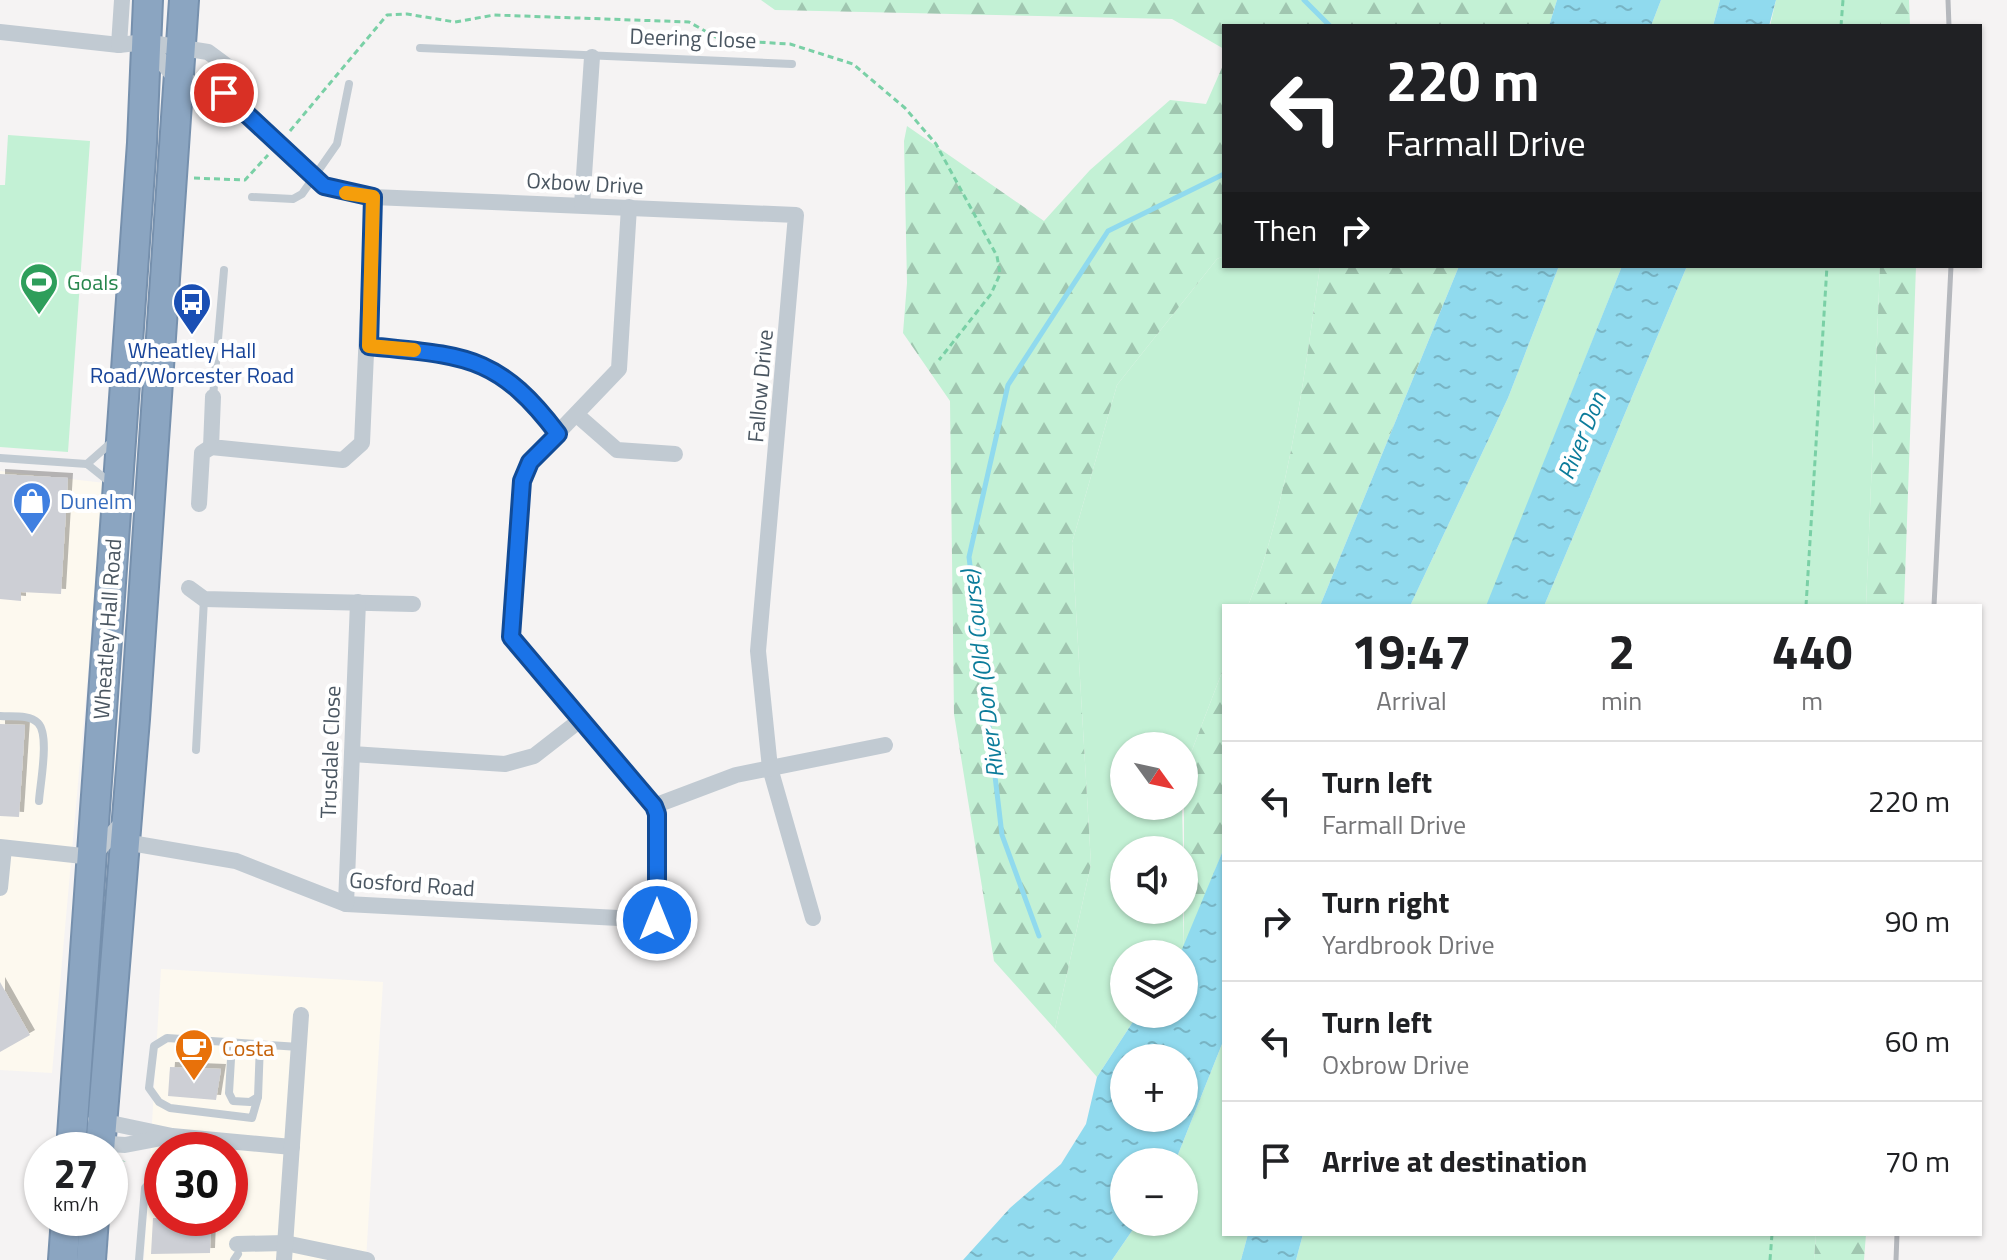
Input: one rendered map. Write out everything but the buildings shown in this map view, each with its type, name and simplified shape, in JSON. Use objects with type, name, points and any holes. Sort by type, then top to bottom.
[{"type":"highway","name":"Wheatley Hall Road","points":[[72,1132],[142,143],[132,44],[148,0]]},
{"type":"highway","name":"Wheatley Hall Road","points":[[101,1132],[184,0]]},
{"type":"highway","name":"Wheatley Hall Road","points":[[80,1019],[89,998],[100,895],[126,828]]},
{"type":"highway","points":[[63,1260],[65,1236]]},
{"type":"highway","points":[[91,1260],[93,1236]]},
{"type":"street","name":"Wheatley Hall Road","points":[[122,0],[132,44]]},
{"type":"street","points":[[0,32],[208,52],[225,62],[250,118]]},
{"type":"street","points":[[132,44],[179,82],[215,86],[314,179]]},
{"type":"street","points":[[582,205],[592,57]]},
{"type":"street","name":"Oxbow Drive","points":[[314,179],[337,191],[373,197],[796,215]]},
{"type":"street","points":[[199,504],[202,453],[211,447],[343,460],[362,443],[369,346],[373,197]]},
{"type":"street","points":[[629,207],[619,369],[530,462],[522,481],[511,637],[654,806],[736,775],[885,745]]},
{"type":"street","name":"Fallow Drive","points":[[796,215],[758,651],[770,768],[813,918]]},
{"type":"street","points":[[369,346],[465,356],[500,373],[558,434]]},
{"type":"street","points":[[211,447],[213,397]]},
{"type":"street","points":[[577,415],[617,450],[675,454]]},
{"type":"street","points":[[189,588],[204,599],[413,604]]},
{"type":"street","name":"Trusdale Close","points":[[346,904],[358,602]]},
{"type":"street","points":[[352,754],[505,764],[534,756],[579,721]]},
{"type":"street","name":"Gosford Road","points":[[126,828],[236,861],[346,904],[657,920],[657,814],[654,806]]},
{"type":"street","points":[[0,888],[2,848],[92,857],[126,828]]},
{"type":"street","points":[[285,1252],[301,1015]]},
{"type":"street","points":[[128,1137],[172,1136],[292,1147]]},
{"type":"street","points":[[236,1253],[285,1252],[367,1260]]},
{"type":"lane","name":"Deering Close","points":[[420,48],[792,64]]},
{"type":"lane","points":[[252,197],[293,199],[314,179],[337,144],[349,84]]},
{"type":"lane","points":[[213,397],[224,270]]},
{"type":"lane","points":[[87,464],[108,447],[121,430]]},
{"type":"lane","points":[[0,458],[87,464],[117,488]]},
{"type":"lane","points":[[196,750],[204,599]]},
{"type":"lane","points":[[0,716],[38,722],[44,734],[39,801]]},
{"type":"lane","points":[[260,1044],[258,1097],[252,1118],[170,1108],[152,1095],[149,1088],[154,1046],[167,1038],[207,1040],[232,1042],[260,1044],[299,1047]]},
{"type":"lane","points":[[232,1042],[230,1098],[242,1102],[258,1097]]},
{"type":"lane","points":[[139,1260],[144,1200]]},
{"type":"path","points":[[1841,24],[1843,0]]},
{"type":"path","points":[[285,137],[387,15],[407,14],[455,22],[494,15],[689,22],[721,40],[812,48],[853,64],[905,108],[936,144],[997,256],[1000,274],[991,294],[939,360]]},
{"type":"path","points":[[186,178],[245,180],[273,150]]},
{"type":"path","points":[[1806,604],[1827,268]]},
{"type":"path","points":[[1770,1260],[1772,1236]]},
{"type":"shaded area","points":[[0,471],[105,483],[52,1073],[0,1070]]},
{"type":"shaded area","points":[[161,969],[383,982],[366,1260],[144,1260],[145,1236],[248,1236],[248,1132],[151,1132]]},
{"type":"green space","points":[[761,0],[1557,0],[1550,24],[1222,24],[1222,48],[1172,19],[775,10]]},
{"type":"green space","points":[[1661,0],[1720,0],[1714,24],[1652,24]]},
{"type":"green space","points":[[1776,0],[1880,0],[1880,24],[1770,24]]},
{"type":"green space","points":[[1880,0],[1909,0],[1910,24],[1880,24]]},
{"type":"green space","points":[[1222,68],[1222,257],[1217,259],[1117,385],[1072,543],[1091,864],[1055,1029],[994,961],[954,714],[950,401],[903,333],[907,283],[904,141],[907,126],[1044,221],[1090,170],[1170,100],[1206,104]]},
{"type":"green space","name":"Goals","points":[[8,135],[90,141],[68,452],[0,447],[0,185],[5,185]]},
{"type":"green space","points":[[1222,257],[1222,268],[1320,268],[1293,438],[1274,524],[1249,604],[1222,604],[1222,672],[1198,735],[1198,732],[1110,732],[1110,820],[1182,820],[1183,836],[1110,836],[1110,924],[1183,924],[1184,940],[1110,940],[1110,1028],[1129,1028],[1118,1044],[1110,1044],[1110,1057],[1097,1077],[1055,1029],[1091,864],[1072,543],[1117,385],[1217,259]]},
{"type":"green space","points":[[1320,268],[1458,268],[1321,604],[1249,604],[1285,481]]},
{"type":"green space","points":[[1558,268],[1621,268],[1488,604],[1411,604],[1508,398]]},
{"type":"green space","points":[[1686,268],[1880,268],[1866,604],[1545,604]]},
{"type":"green space","points":[[1880,268],[1916,268],[1904,604],[1866,604]]},
{"type":"green space","points":[[1222,672],[1222,853],[1198,914],[1198,836],[1184,836],[1184,820],[1198,820],[1198,735]]},
{"type":"green space","points":[[1184,924],[1194,924],[1188,940],[1184,940]]},
{"type":"green space","points":[[1222,1044],[1222,1236],[1247,1236],[1241,1260],[1112,1260],[1128,1236],[1198,1236],[1198,1148],[1181,1148],[1187,1132],[1198,1132],[1198,1104]]},
{"type":"green space","points":[[1302,1236],[1816,1236],[1814,1260],[1296,1260]]},
{"type":"green space","points":[[1816,1236],[1866,1236],[1864,1260],[1814,1260]]},
{"type":"water","points":[[1557,0],[1661,0],[1652,24],[1550,24]]},
{"type":"water","points":[[1720,0],[1776,0],[1770,24],[1714,24]]},
{"type":"water","points":[[1458,268],[1558,268],[1508,398],[1411,604],[1321,604]]},
{"type":"water","name":"River Don","points":[[1621,268],[1686,268],[1545,604],[1487,604]]},
{"type":"water","points":[[1222,853],[1222,1044],[1198,1104],[1198,1044],[1118,1044],[1129,1028],[1198,1028],[1198,940],[1186,940],[1192,924],[1198,924],[1198,911]]},
{"type":"water","points":[[1110,1057],[1110,1132],[1187,1132],[1181,1148],[1110,1148],[1110,1236],[1128,1236],[1112,1260],[963,1260],[1010,1208],[1061,1164],[1086,1124],[1097,1077]]},
{"type":"water","points":[[1247,1236],[1302,1236],[1296,1260],[1241,1260]]},
{"type":"waterway","name":"River Don (Old Course)","points":[[1304,0],[1328,24]]},
{"type":"waterway","name":"River Don (Old Course)","points":[[1039,936],[1002,835],[969,557],[1008,385],[1108,231],[1222,175]]},
{"type":"railway","points":[[1948,0],[1949,24]]},
{"type":"railway","points":[[1934,604],[1951,268]]},
{"type":"railway","points":[[1896,1260],[1897,1236]]},
{"type":"slow traffic","points":[[346,193],[373,197],[369,346],[414,350]]},
{"type":"place","name":"Goals","points":[[39,316]]},
{"type":"place","name":"Wheatley Hall Road/Worcester Road","points":[[192,336]]},
{"type":"place","name":"Dunelm","points":[[32,535]]},
{"type":"place","name":"Costa","points":[[194,1082]]},
{"type":"route","points":[[224,93],[324,186],[373,197],[369,346],[465,356],[500,373],[558,434],[530,462],[522,481],[511,637],[570,711],[654,806],[657,814],[657,920]]}]
